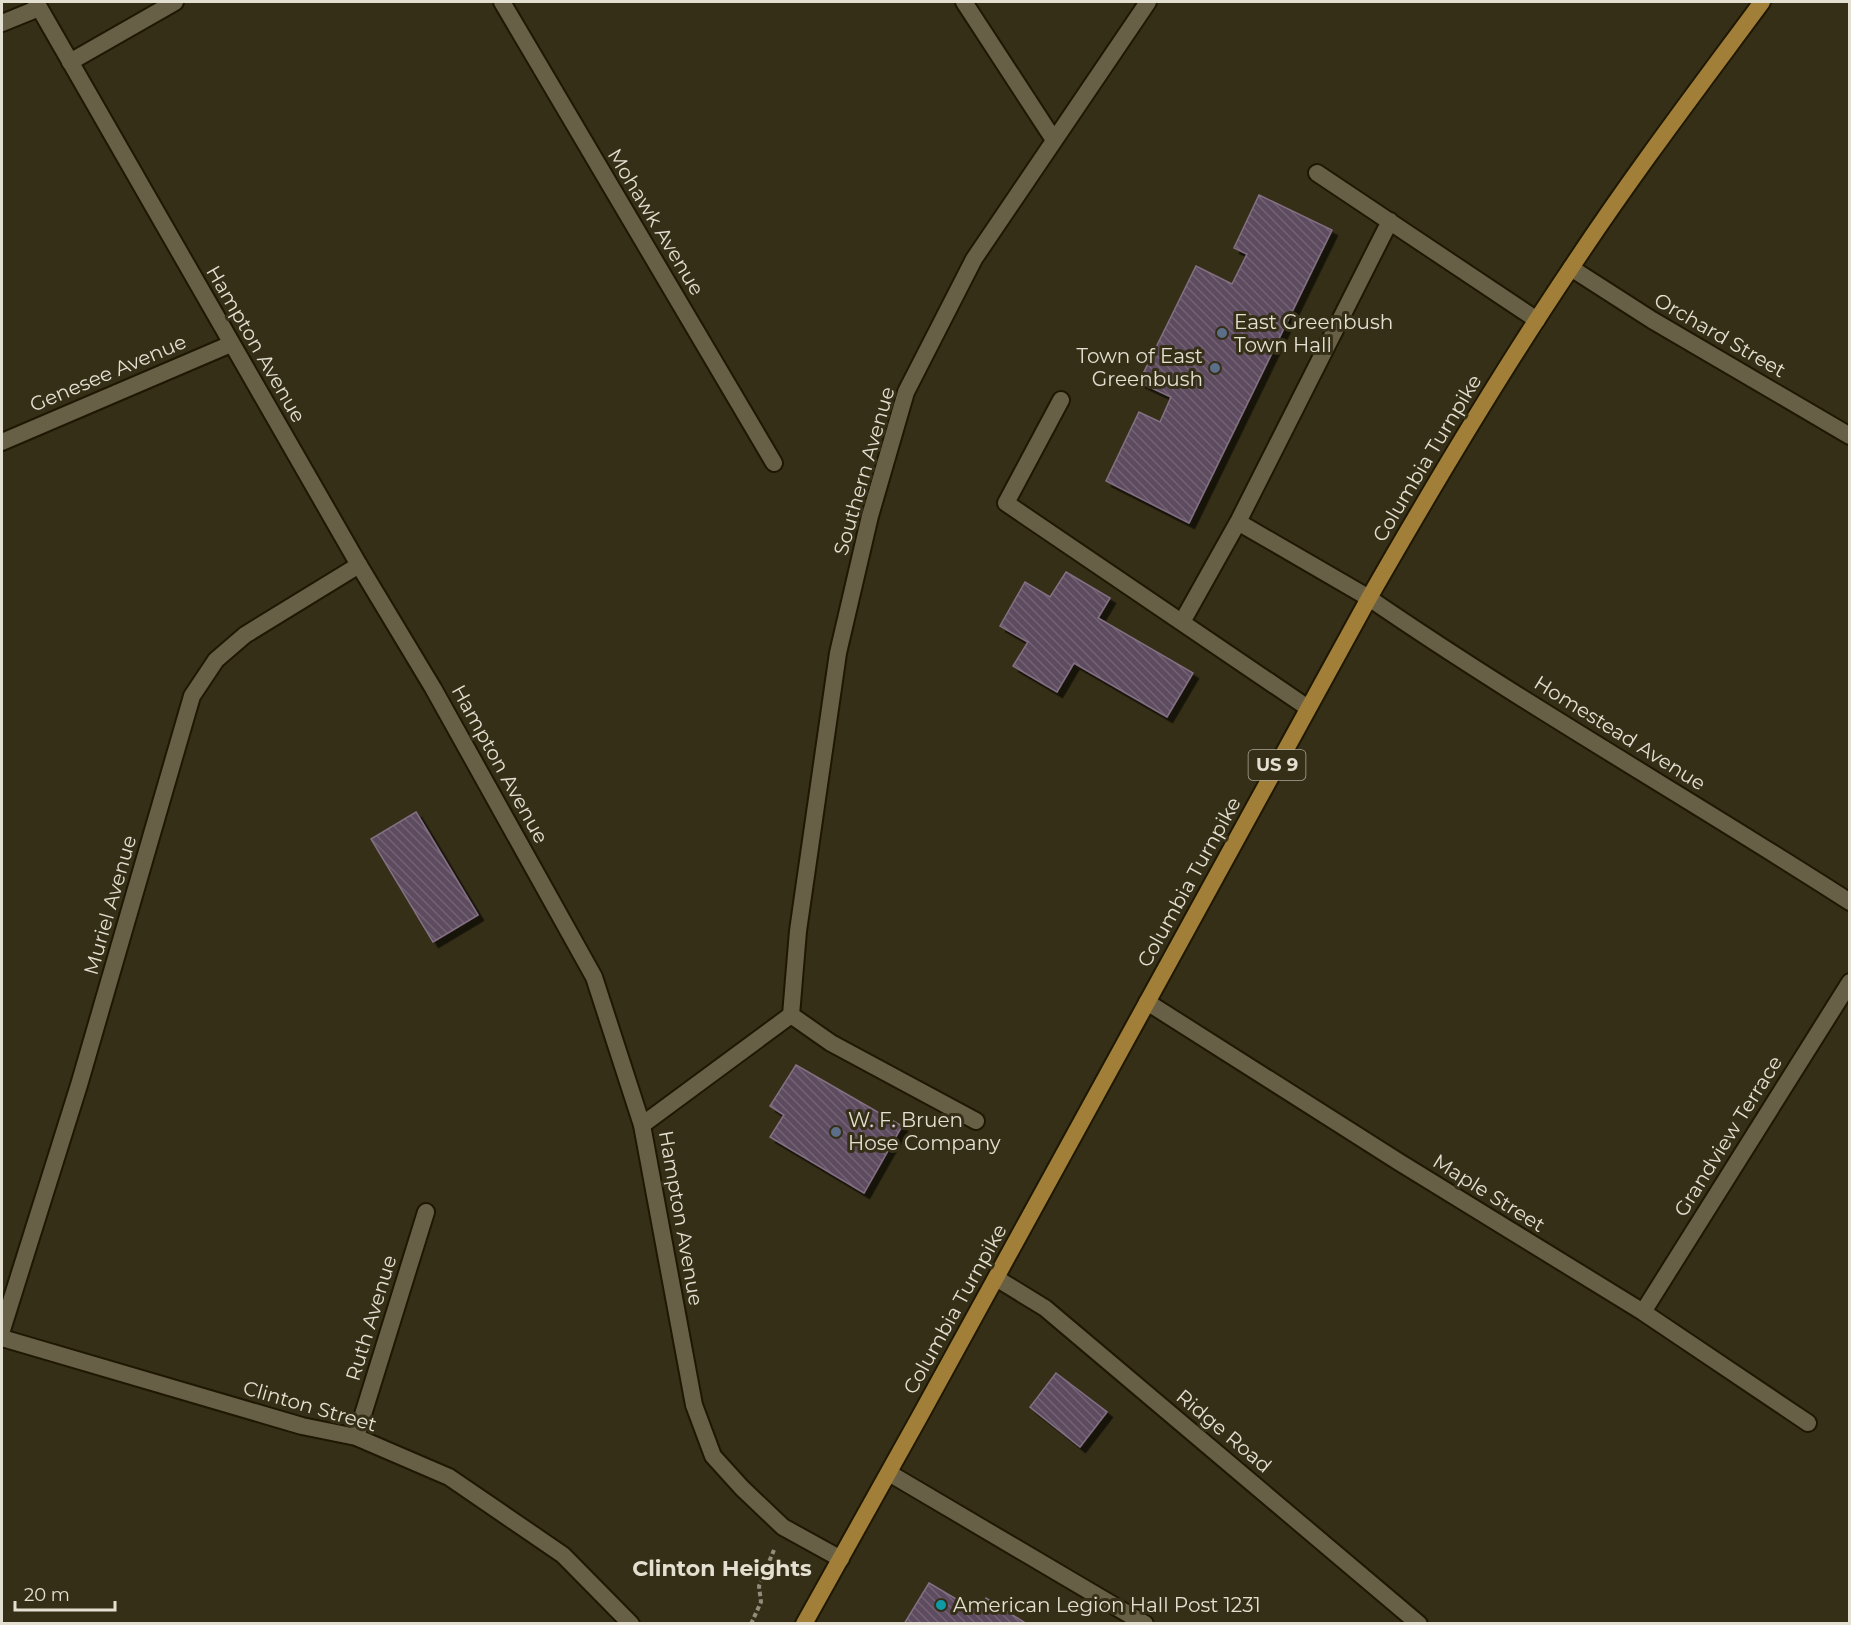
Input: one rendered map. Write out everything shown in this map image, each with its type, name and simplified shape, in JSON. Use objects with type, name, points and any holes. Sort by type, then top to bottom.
[{"type":"main road","name":"Columbia Turnpike","points":[[804,1623],[889,1473],[1308,708],[1433,486],[1571,268],[1643,163],[1762,2]]},
{"type":"street","points":[[70,62],[175,2]]},
{"type":"street","name":"Mohawk Avenue","points":[[502,2],[774,463]]},
{"type":"street","points":[[964,2],[1054,141]]},
{"type":"street","name":"Southern Avenue","points":[[791,1015],[798,931],[838,653],[870,516],[906,392],[974,259],[1148,2]]},
{"type":"street","points":[[2,23],[38,5]]},
{"type":"street","name":"Hampton Avenue","points":[[38,5],[231,344],[433,688],[594,977],[642,1125],[694,1405],[713,1456],[742,1488],[783,1527],[841,1558]]},
{"type":"street","points":[[1317,173],[1537,320]]},
{"type":"street","points":[[1182,622],[1238,522],[1390,221]]},
{"type":"street","name":"Orchard Street","points":[[1571,268],[1652,321],[1850,436]]},
{"type":"street","name":"Genesee Avenue","points":[[2,441],[231,344]]},
{"type":"street","points":[[1061,400],[1006,503],[1308,708]]},
{"type":"street","name":"Homestead Avenue","points":[[1238,522],[1369,598],[1440,647],[1850,902]]},
{"type":"street","name":"Muriel Avenue","points":[[2,1330],[78,1085],[192,696],[216,660],[245,635],[359,565]]},
{"type":"street","name":"Grandview Terrace","points":[[1643,1312],[1850,982]]},
{"type":"street","name":"Maple Street","points":[[1147,1002],[1399,1162],[1643,1312],[1808,1423]]},
{"type":"street","points":[[642,1125],[791,1015],[831,1043],[976,1121]]},
{"type":"street","name":"Ruth Avenue","points":[[356,1437],[426,1212]]},
{"type":"street","name":"Ridge Road","points":[[996,1278],[1045,1308],[1419,1623]]},
{"type":"street","name":"Clinton Street","points":[[2,1338],[302,1426],[356,1437],[449,1477],[563,1555],[631,1623]]},
{"type":"street","points":[[889,1473],[1145,1623]]},
{"type":"path","points":[[751,1623],[762,1602],[759,1586],[783,1527]]},
{"type":"building","name":"East Greenbush Town Hall","points":[[1259,195],[1332,230],[1189,523],[1106,481],[1139,412],[1160,422],[1171,397],[1139,382],[1196,266],[1232,284],[1247,254],[1234,248]]},
{"type":"building","points":[[1066,572],[1110,598],[1098,618],[1193,673],[1167,717],[1074,663],[1057,692],[1013,666],[1028,642],[1000,626],[1025,582],[1050,597]]},
{"type":"building","points":[[416,812],[478,915],[433,942],[371,839]]},
{"type":"building","name":"W. F. Bruen Hose Company","points":[[796,1065],[902,1126],[864,1193],[770,1137],[784,1115],[770,1106]]},
{"type":"building","points":[[1056,1373],[1107,1412],[1080,1447],[1030,1407]]},
{"type":"building","name":"American Legion Hall Post 1231","points":[[929,1583],[978,1612],[986,1598],[1027,1624],[904,1624]]},
{"type":"place","name":"East Greenbush Town Hall","points":[[1222,333]]},
{"type":"place","name":"Town of East Greenbush","points":[[1215,368]]},
{"type":"place","name":"W. F. Bruen Hose Company","points":[[836,1132]]},
{"type":"place","name":"American Legion Hall Post 1231","points":[[941,1605]]},
{"type":"district","name":"Clinton Heights","points":[[722,1568]]}]
